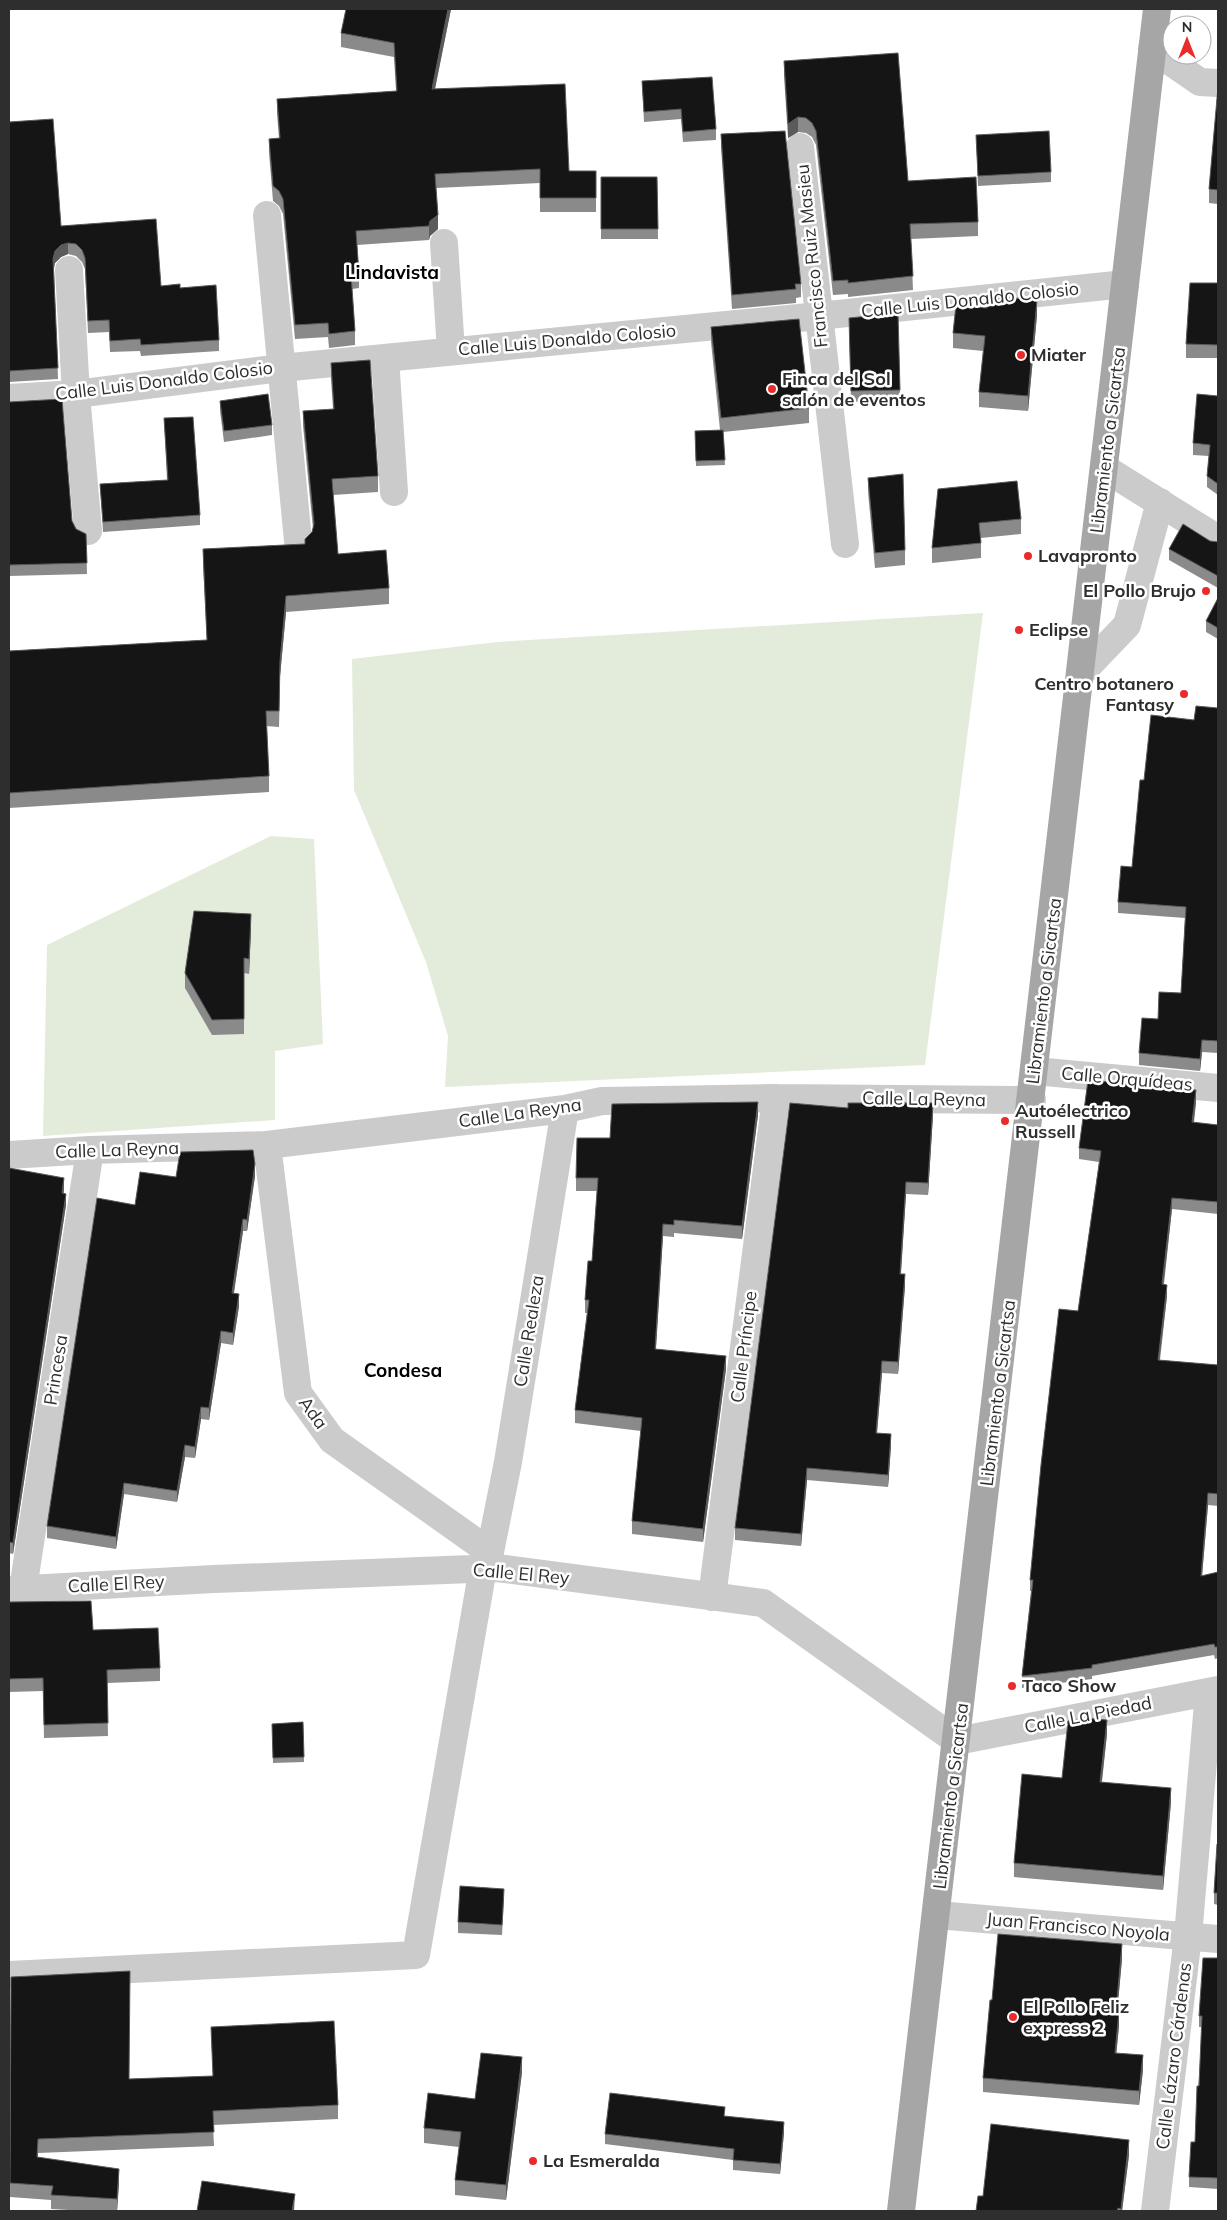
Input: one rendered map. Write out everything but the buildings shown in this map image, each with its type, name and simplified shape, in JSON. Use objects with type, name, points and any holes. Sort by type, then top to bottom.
[{"type":"main road","name":"Libramiento a Sicartsa","points":[[901,2211],[1032,1100],[1157,9]]},
{"type":"street","points":[[1152,49],[1200,82],[1218,83]]},
{"type":"street","name":"Francisco Ruiz Masieu","points":[[800,147],[845,544]]},
{"type":"street","points":[[266,215],[298,541]]},
{"type":"street","points":[[444,243],[451,351]]},
{"type":"street","points":[[69,270],[76,394],[88,531]]},
{"type":"street","name":"Calle Luis Donaldo Colosio","points":[[9,398],[76,394],[281,368],[819,316],[1125,284]]},
{"type":"street","points":[[385,358],[394,492]]},
{"type":"street","points":[[1104,468],[1218,538]]},
{"type":"street","points":[[1081,673],[1127,625],[1160,502]]},
{"type":"street","name":"Calle Orquídeas","points":[[1035,1071],[1218,1088]]},
{"type":"street","name":"Calle La Reyna","points":[[9,1155],[90,1150],[266,1145],[565,1109],[602,1101],[776,1098],[1032,1100]]},
{"type":"street","name":"Calle Príncipe","points":[[712,1597],[776,1098]]},
{"type":"street","name":"Calle Realeza","points":[[9,1976],[416,1955],[486,1560],[508,1462],[565,1109]]},
{"type":"street","name":"Ada","points":[[266,1145],[298,1393],[332,1440],[486,1560]]},
{"type":"street","name":"Princesa","points":[[16,1590],[90,1150]]},
{"type":"street","name":"Calle El Rey","points":[[16,1590],[486,1560],[497,1568],[763,1603],[957,1741]]},
{"type":"street","name":"Calle La Piedad","points":[[957,1741],[1214,1691]]},
{"type":"street","name":"Calle Lázaro Cárdenas","points":[[1156,2211],[1214,1691]]},
{"type":"street","name":"Juan Francisco Noyola","points":[[937,1915],[1218,1939]]},
{"type":"green space","points":[[983,613],[925,1065],[445,1087],[448,1036],[426,962],[354,790],[352,659],[497,642]]},
{"type":"green space","points":[[271,836],[314,839],[323,1044],[275,1051],[275,1120],[43,1136],[47,945]]},
{"type":"place","name":"Miater","points":[[1021,355]]},
{"type":"place","name":"Finca del Sol salón de eventos","points":[[772,389]]},
{"type":"place","name":"Lavapronto","points":[[1028,556]]},
{"type":"place","name":"El Pollo Brujo","points":[[1206,591]]},
{"type":"place","name":"Eclipse","points":[[1019,630]]},
{"type":"place","name":"Centro botanero Fantasy","points":[[1184,694]]},
{"type":"place","name":"Autoélectrico Russell","points":[[1005,1121]]},
{"type":"place","name":"Taco Show","points":[[1012,1686]]},
{"type":"place","name":"El Pollo Feliz express 2","points":[[1013,2017]]},
{"type":"place","name":"La Esmeralda","points":[[533,2161]]},
{"type":"district","name":"Lindavista","points":[[392,272]]},
{"type":"district","name":"Condesa","points":[[403,1370]]}]
